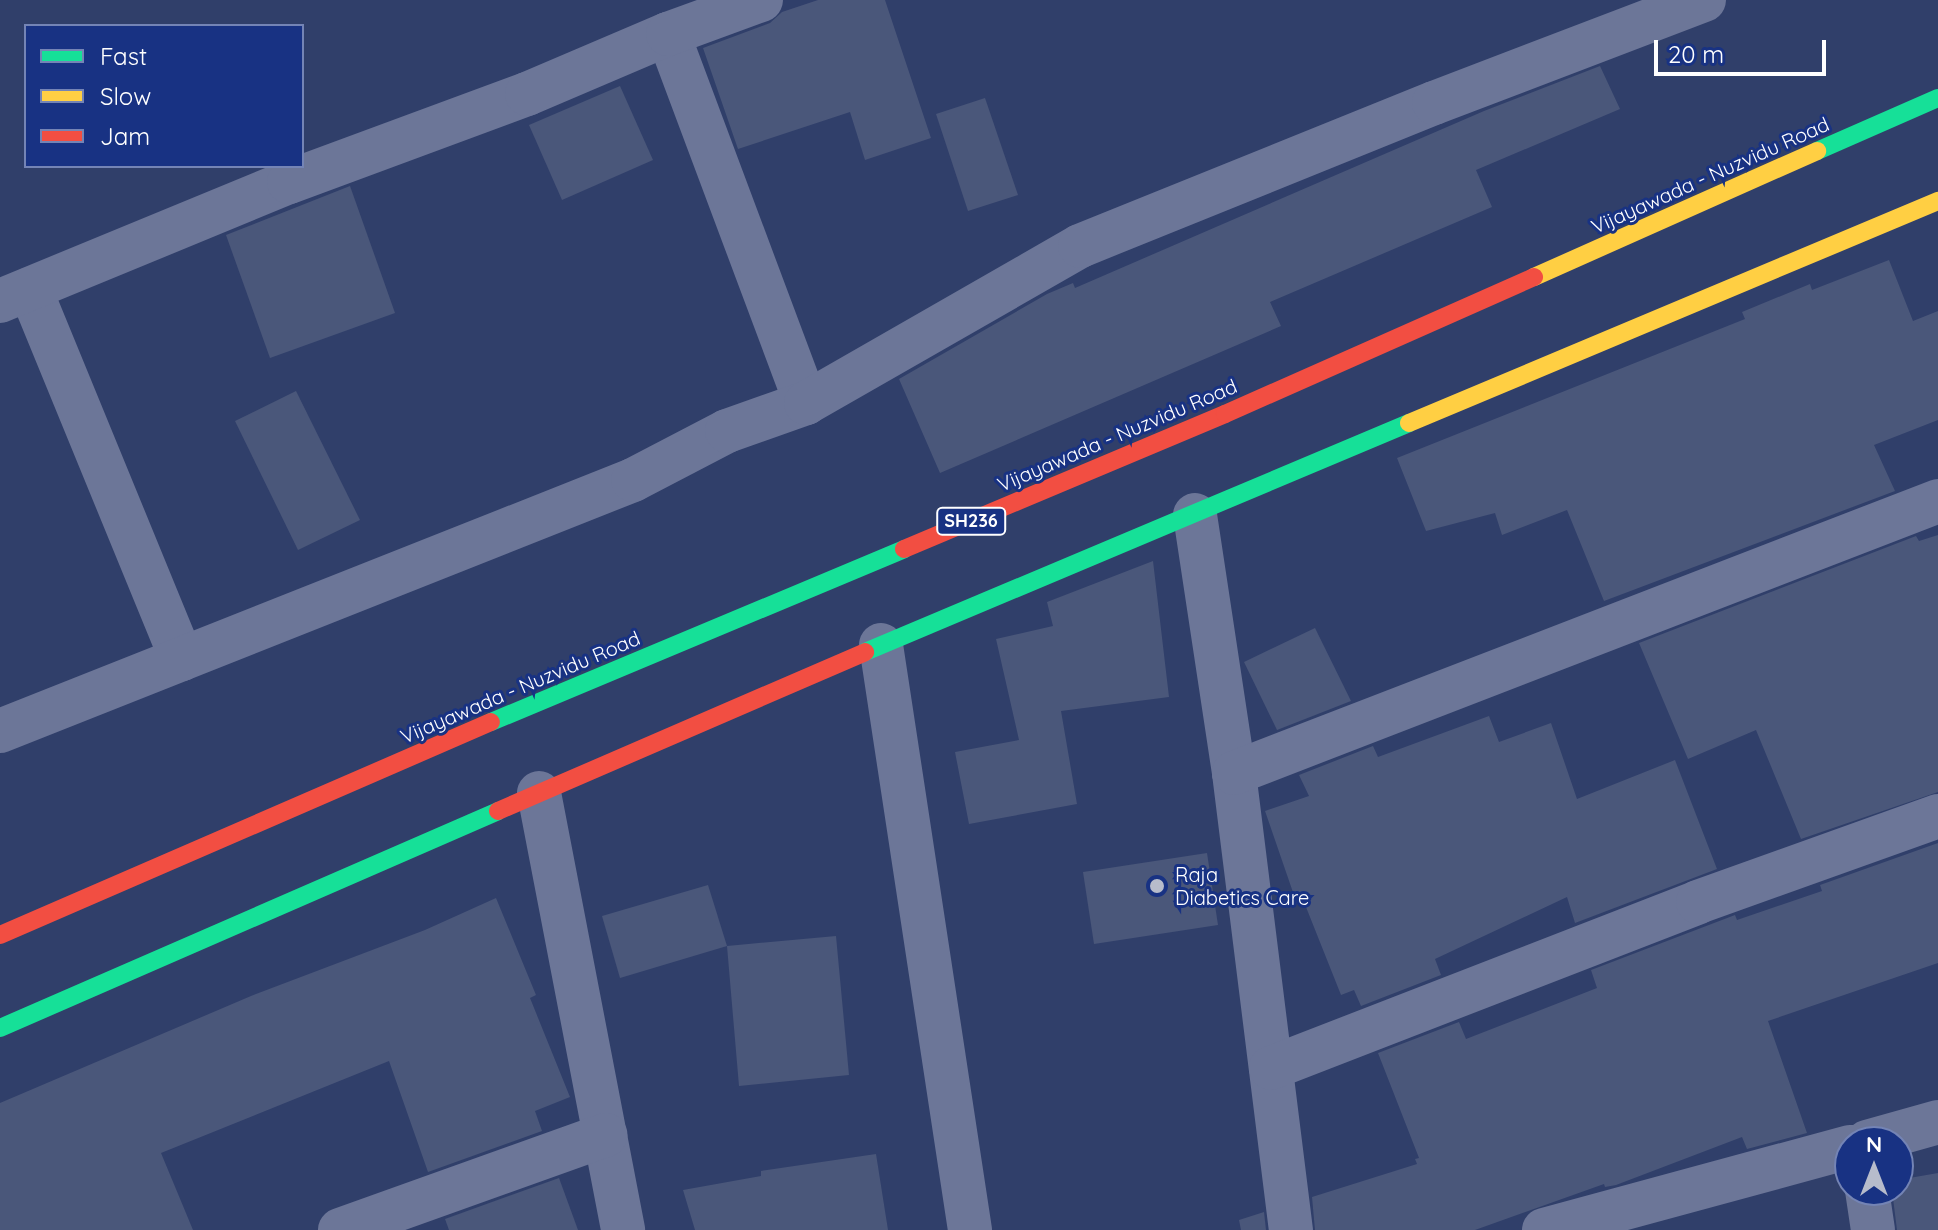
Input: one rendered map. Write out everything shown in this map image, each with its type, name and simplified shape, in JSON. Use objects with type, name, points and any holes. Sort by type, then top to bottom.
[{"type":"main road","name":"Vijayawada - Nuzvidu Road","points":[[0,935],[483,726],[1225,414],[1938,98]]},
{"type":"main road","points":[[0,1028],[881,645],[1938,201]]},
{"type":"street","points":[[182,659],[15,295],[289,182],[527,94],[668,34],[761,0]]},
{"type":"street","points":[[0,731],[633,480],[727,431],[806,403],[1080,246],[1434,103],[1704,0]]},
{"type":"street","points":[[668,34],[806,403]]},
{"type":"street","points":[[1234,773],[1938,501]]},
{"type":"street","points":[[1195,515],[1234,773],[1291,1230]]},
{"type":"street","points":[[881,645],[970,1230]]},
{"type":"street","points":[[539,793],[623,1230]]},
{"type":"street","points":[[1271,1068],[1698,902],[1938,816]]},
{"type":"street","points":[[1914,1129],[1938,1122]]},
{"type":"street","points":[[340,1230],[605,1135]]},
{"type":"street","points":[[1569,1227],[1834,1152]]},
{"type":"street","points":[[1869,1206],[1873,1230]]},
{"type":"building","points":[[818,0],[885,0],[931,138],[865,160],[850,112],[738,149],[703,48],[770,23],[782,12]]},
{"type":"building","points":[[1600,66],[1620,109],[1476,170],[1492,207],[1270,302],[1281,326],[940,473],[899,379],[1047,294],[1073,283],[1075,288],[1484,111]]},
{"type":"building","points":[[620,86],[653,160],[562,200],[529,125]]},
{"type":"building","points":[[985,98],[1018,195],[968,211],[936,114]]},
{"type":"building","points":[[350,186],[395,313],[270,358],[226,235]]},
{"type":"building","points":[[1889,260],[1913,321],[1938,311],[1938,420],[1874,445],[1895,491],[1604,601],[1567,510],[1502,535],[1495,513],[1426,531],[1397,458],[1745,319],[1742,312],[1810,284],[1812,290]]},
{"type":"building","points":[[296,391],[360,520],[298,550],[235,421]]},
{"type":"building","points":[[1938,535],[1938,792],[1801,839],[1756,730],[1688,759],[1639,643],[1916,536],[1919,541]]},
{"type":"building","points":[[1153,561],[1169,697],[1061,711],[1077,804],[969,824],[955,752],[1019,740],[996,639],[1053,626],[1047,602]]},
{"type":"building","points":[[1315,628],[1351,701],[1277,730],[1244,662]]},
{"type":"building","points":[[1489,716],[1499,742],[1551,723],[1577,799],[1675,760],[1717,869],[1575,923],[1567,897],[1435,959],[1441,975],[1361,1006],[1354,990],[1341,995],[1304,902],[1297,904],[1265,811],[1309,796],[1299,775],[1373,746],[1378,757]]},
{"type":"building","points":[[1938,843],[1938,963],[1768,1021],[1807,1133],[1747,1149],[1742,1137],[1616,1185],[1605,1187],[1604,1184],[1475,1230],[1315,1230],[1312,1197],[1417,1164],[1415,1159],[1419,1158],[1378,1053],[1459,1022],[1466,1039],[1597,988],[1591,970],[1735,915],[1737,920],[1822,891],[1820,885]]},
{"type":"building","points":[[1207,853],[1218,925],[1094,944],[1083,872]]},
{"type":"building","points":[[708,885],[727,946],[620,978],[602,916]]},
{"type":"building","points":[[496,898],[536,995],[530,998],[570,1097],[535,1111],[542,1131],[428,1172],[389,1061],[161,1153],[193,1230],[0,1230],[0,1103],[251,996],[425,930]]},
{"type":"building","points":[[836,936],[849,1075],[739,1086],[727,946]]},
{"type":"building","points":[[876,1154],[888,1230],[695,1230],[683,1190],[761,1176],[761,1171]]},
{"type":"building","points":[[1938,1173],[1938,1230],[1897,1230],[1894,1206],[1914,1206],[1914,1177]]},
{"type":"building","points":[[559,1178],[578,1230],[449,1230],[445,1219]]},
{"type":"building","points":[[1264,1212],[1266,1230],[1241,1230],[1239,1220]]},
{"type":"traffic: fast","points":[[1817,151],[1938,98]]},
{"type":"traffic: fast","points":[[865,652],[1409,423]]},
{"type":"traffic: fast","points":[[491,722],[904,549]]},
{"type":"traffic: fast","points":[[0,1028],[498,811]]},
{"type":"traffic: slow","points":[[1534,277],[1817,151]]},
{"type":"traffic: slow","points":[[1409,423],[1938,201]]},
{"type":"traffic: jam","points":[[904,549],[1225,414],[1534,277]]},
{"type":"traffic: jam","points":[[498,811],[865,652]]},
{"type":"traffic: jam","points":[[0,935],[491,722]]},
{"type":"place","name":"Raja Diabetics Care","points":[[1157,886]]}]
